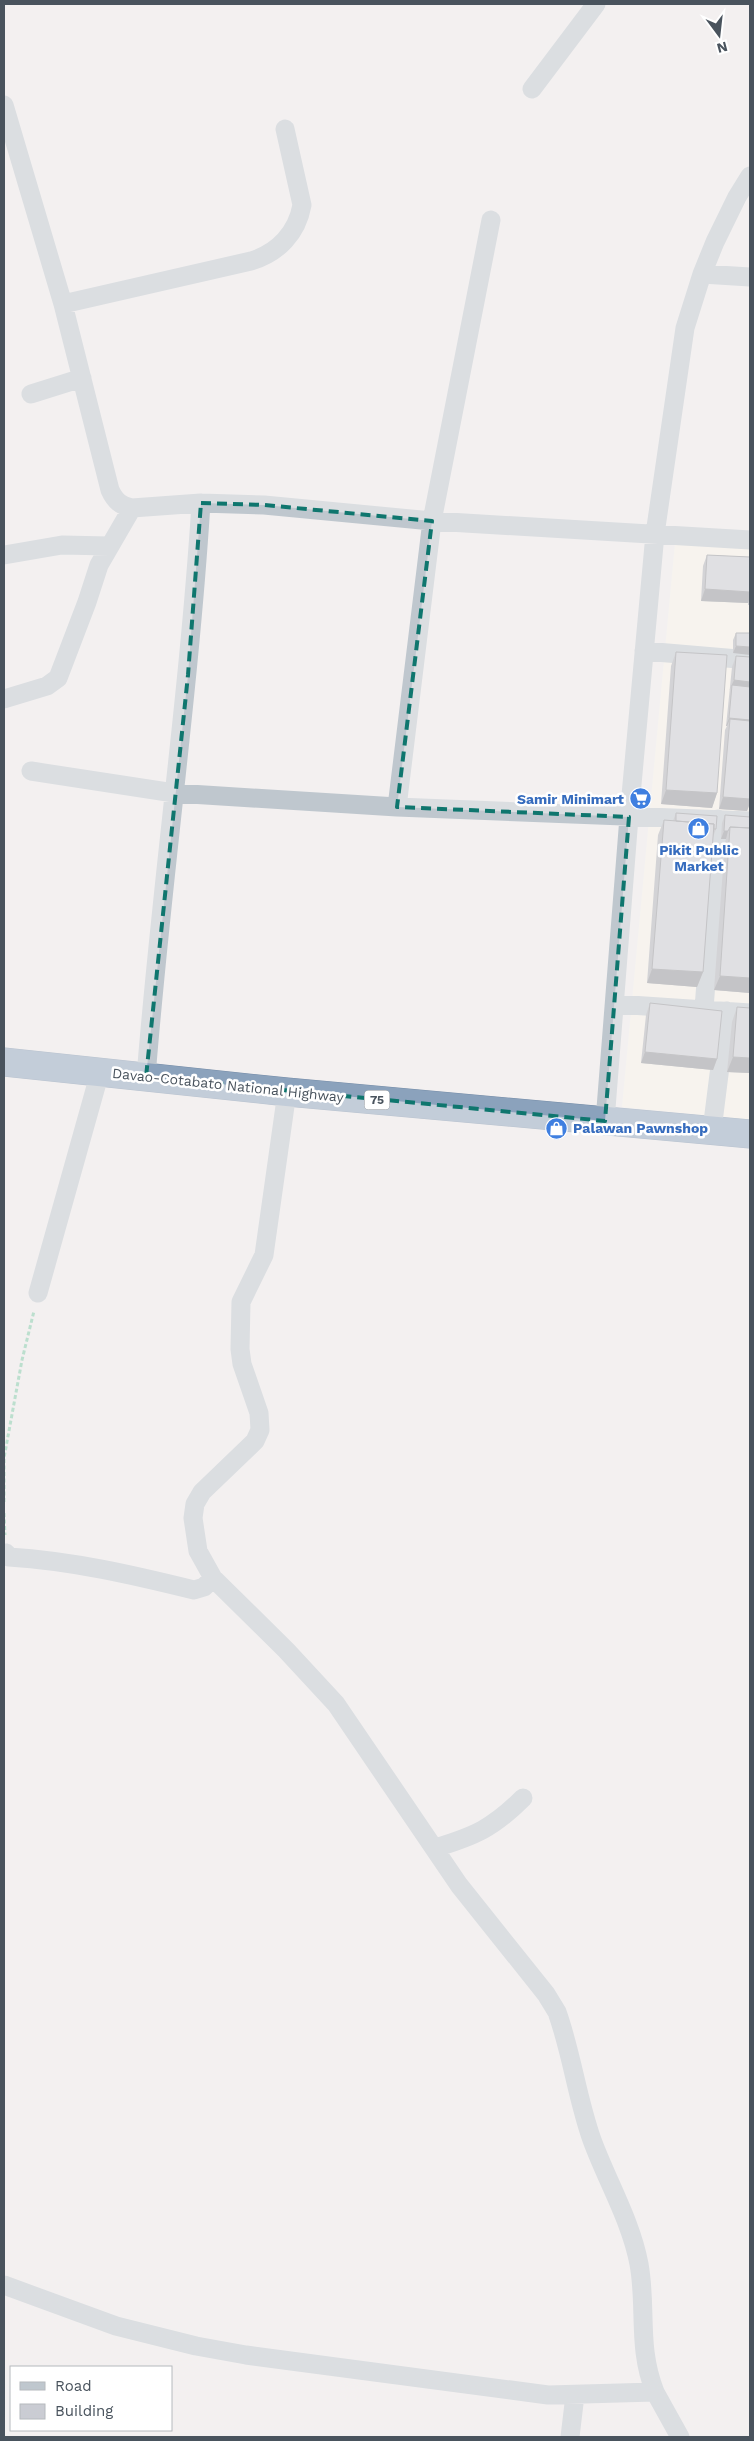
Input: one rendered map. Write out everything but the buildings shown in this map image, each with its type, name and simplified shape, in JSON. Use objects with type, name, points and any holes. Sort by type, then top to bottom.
[{"type":"highway","name":"Davao-Cotabato National Highway","points":[[4,1062],[287,1092],[750,1134]]},
{"type":"street","points":[[532,89],[596,4]]},
{"type":"street","points":[[4,105],[63,304],[110,490],[117,501],[132,508],[200,503],[264,505],[432,522],[750,540]]},
{"type":"street","points":[[63,304],[251,261],[272,253],[291,232],[300,215],[302,205],[285,129]]},
{"type":"street","points":[[605,1121],[628,817],[655,534],[685,328],[702,274],[736,197],[750,176]]},
{"type":"street","points":[[397,807],[432,522],[491,220]]},
{"type":"street","points":[[702,274],[750,277]]},
{"type":"street","points":[[31,394],[82,378]]},
{"type":"street","points":[[146,1077],[155,956],[191,638],[200,503]]},
{"type":"street","points":[[4,699],[48,686],[58,678],[88,602],[99,565],[132,508]]},
{"type":"street","points":[[4,554],[62,545],[109,546]]},
{"type":"street","points":[[644,651],[750,660]]},
{"type":"street","points":[[31,771],[174,794],[397,807],[718,819],[750,822]]},
{"type":"street","points":[[704,1010],[718,819]]},
{"type":"street","points":[[615,1004],[750,1013]]},
{"type":"street","points":[[712,1130],[727,1011]]},
{"type":"street","points":[[38,1293],[100,1072]]},
{"type":"street","points":[[287,1092],[264,1254],[241,1302],[241,1356],[259,1413],[260,1430],[255,1441],[202,1492],[192,1518],[198,1551],[213,1578],[286,1650],[336,1704],[459,1885],[546,1994],[557,2012],[565,2034],[592,2139],[634,2246],[641,2283],[641,2322],[649,2378],[680,2437]]},
{"type":"street","points":[[6,1553],[10,1557],[48,1559],[113,1570],[194,1590],[204,1587],[213,1578]]},
{"type":"street","points":[[435,1848],[472,1836],[495,1824],[524,1798]]},
{"type":"street","points":[[4,2284],[116,2326],[196,2346],[548,2395],[655,2392]]},
{"type":"street","points":[[570,2437],[575,2395]]},
{"type":"path","points":[[4,1502],[4,1458],[22,1360],[38,1293]]},
{"type":"highlighted area","points":[[201,503],[264,505],[432,521],[397,807],[629,817],[605,1121],[146,1077],[188,675]]},
{"type":"shaded area","name":"Pikit Public Market","points":[[675,543],[750,548],[750,1120],[622,1107]]},
{"type":"place","name":"Samir Minimart","points":[[640,799]]},
{"type":"place","name":"Pikit Public Market","points":[[699,828]]},
{"type":"place","name":"Palawan Pawnshop","points":[[557,1128]]}]
